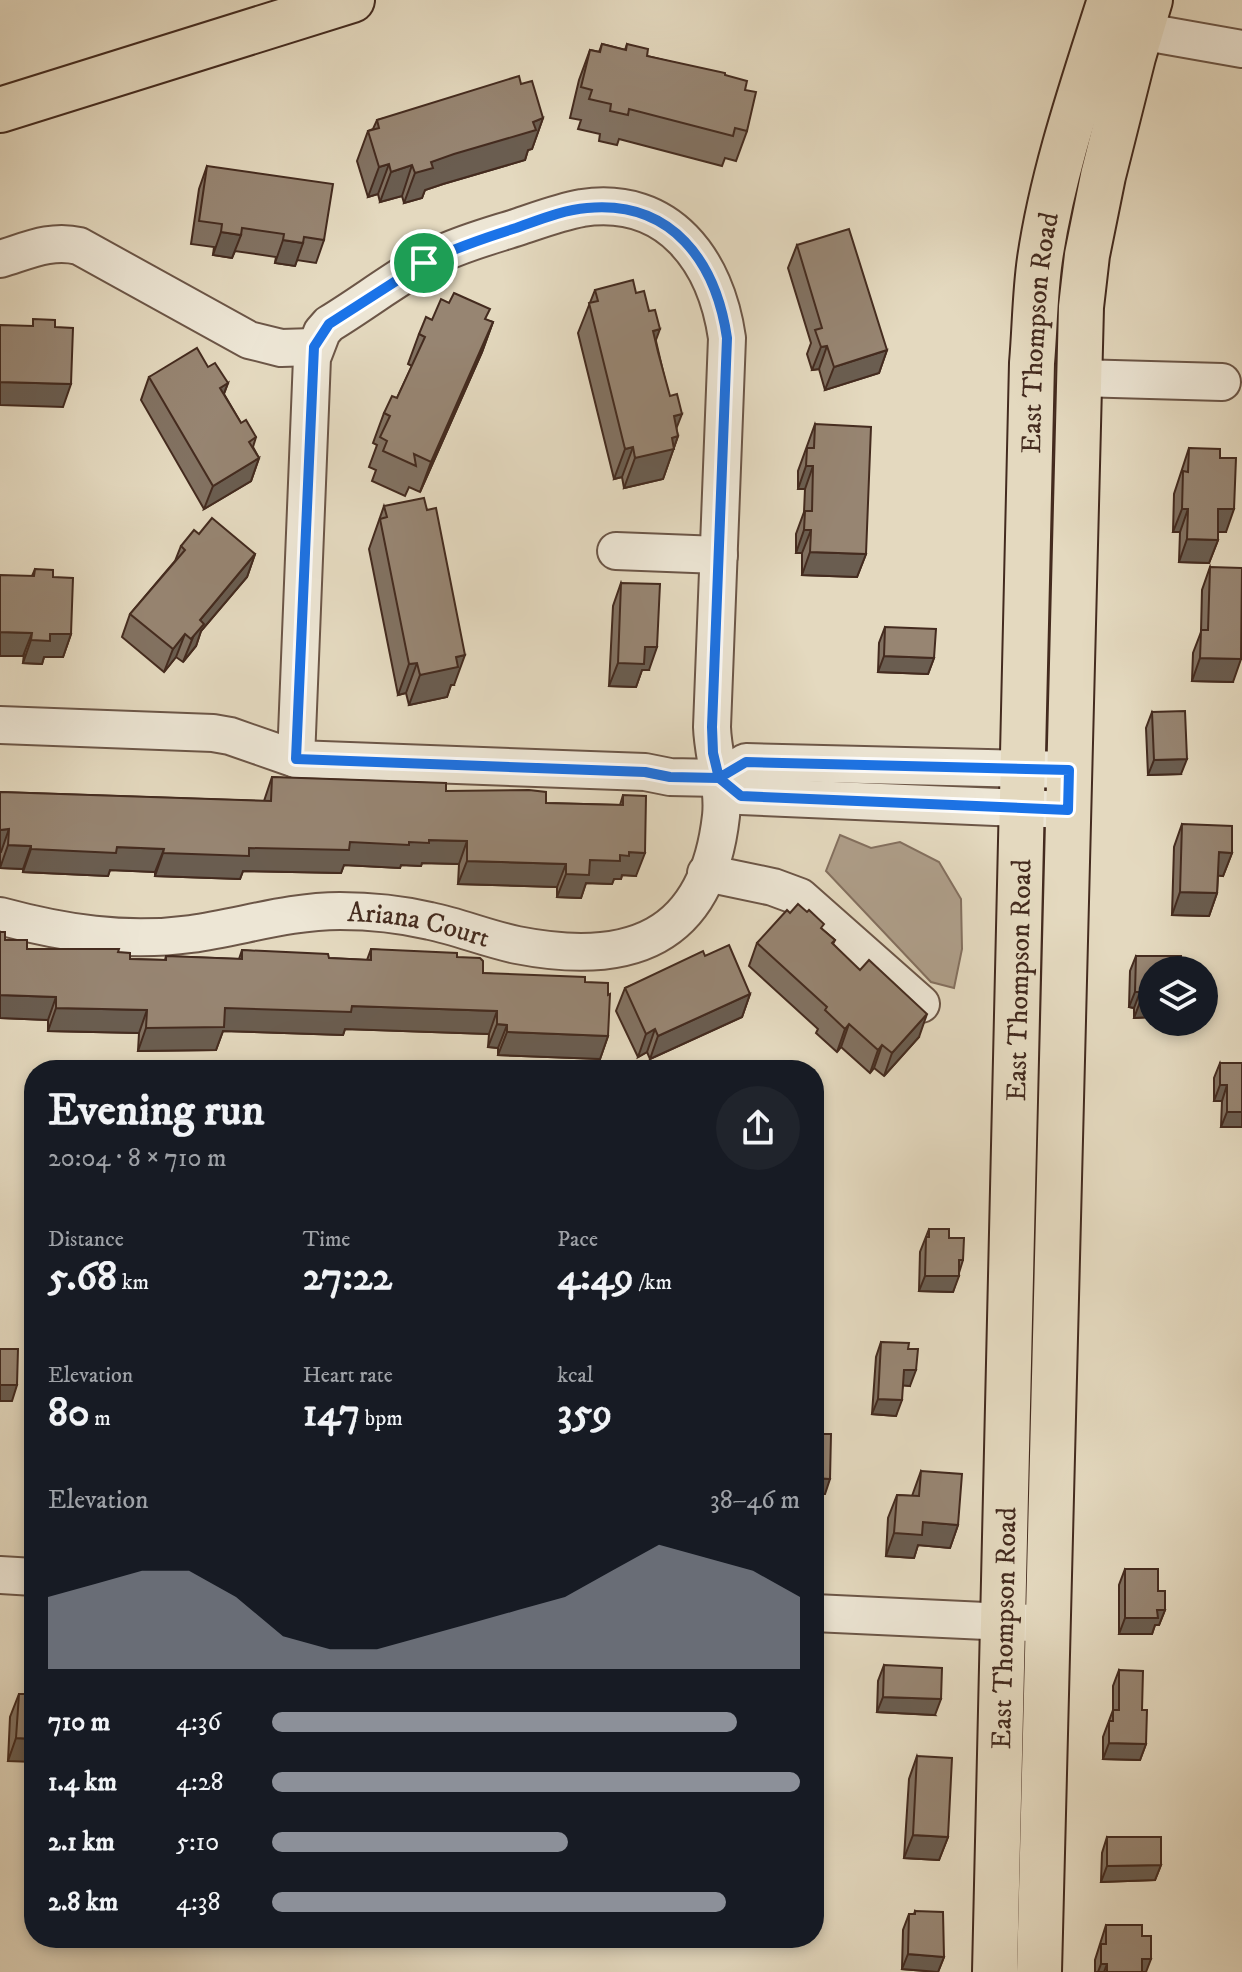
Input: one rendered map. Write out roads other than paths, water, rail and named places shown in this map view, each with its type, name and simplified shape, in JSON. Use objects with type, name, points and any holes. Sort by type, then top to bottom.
[{"type":"main road","points":[[0,110],[352,0]]},
{"type":"main road","name":"East Thompson Road","points":[[995,1972],[1032,363],[1040,261],[1065,145],[1110,0]]},
{"type":"main road","name":"East Thompson Road","points":[[1039,1972],[1081,307],[1087,255],[1103,176],[1145,16]]},
{"type":"street","points":[[1145,16],[1242,49]]},
{"type":"street","name":"Ariana Court","points":[[0,916],[60,931],[141,938],[192,934],[300,914],[365,912],[428,920],[514,944],[599,953],[632,947],[661,932],[694,900],[706,873],[721,820],[722,796],[713,753],[712,727],[727,338],[717,292],[695,251],[671,229],[651,218],[630,210],[585,208],[443,253],[329,324],[314,347]]},
{"type":"street","points":[[0,259],[52,243],[79,246],[249,340],[281,348],[314,347],[296,759]]},
{"type":"street","points":[[1078,378],[1222,382]]},
{"type":"street","points":[[616,551],[719,555]]},
{"type":"street","points":[[0,725],[213,733],[296,759],[645,772],[670,777],[719,778],[746,762],[1022,789],[1069,790]]},
{"type":"street","points":[[706,873],[773,887],[800,897],[921,1004]]},
{"type":"street","points":[[0,1575],[24,1576]]},
{"type":"street","points":[[824,1613],[1049,1623]]}]
